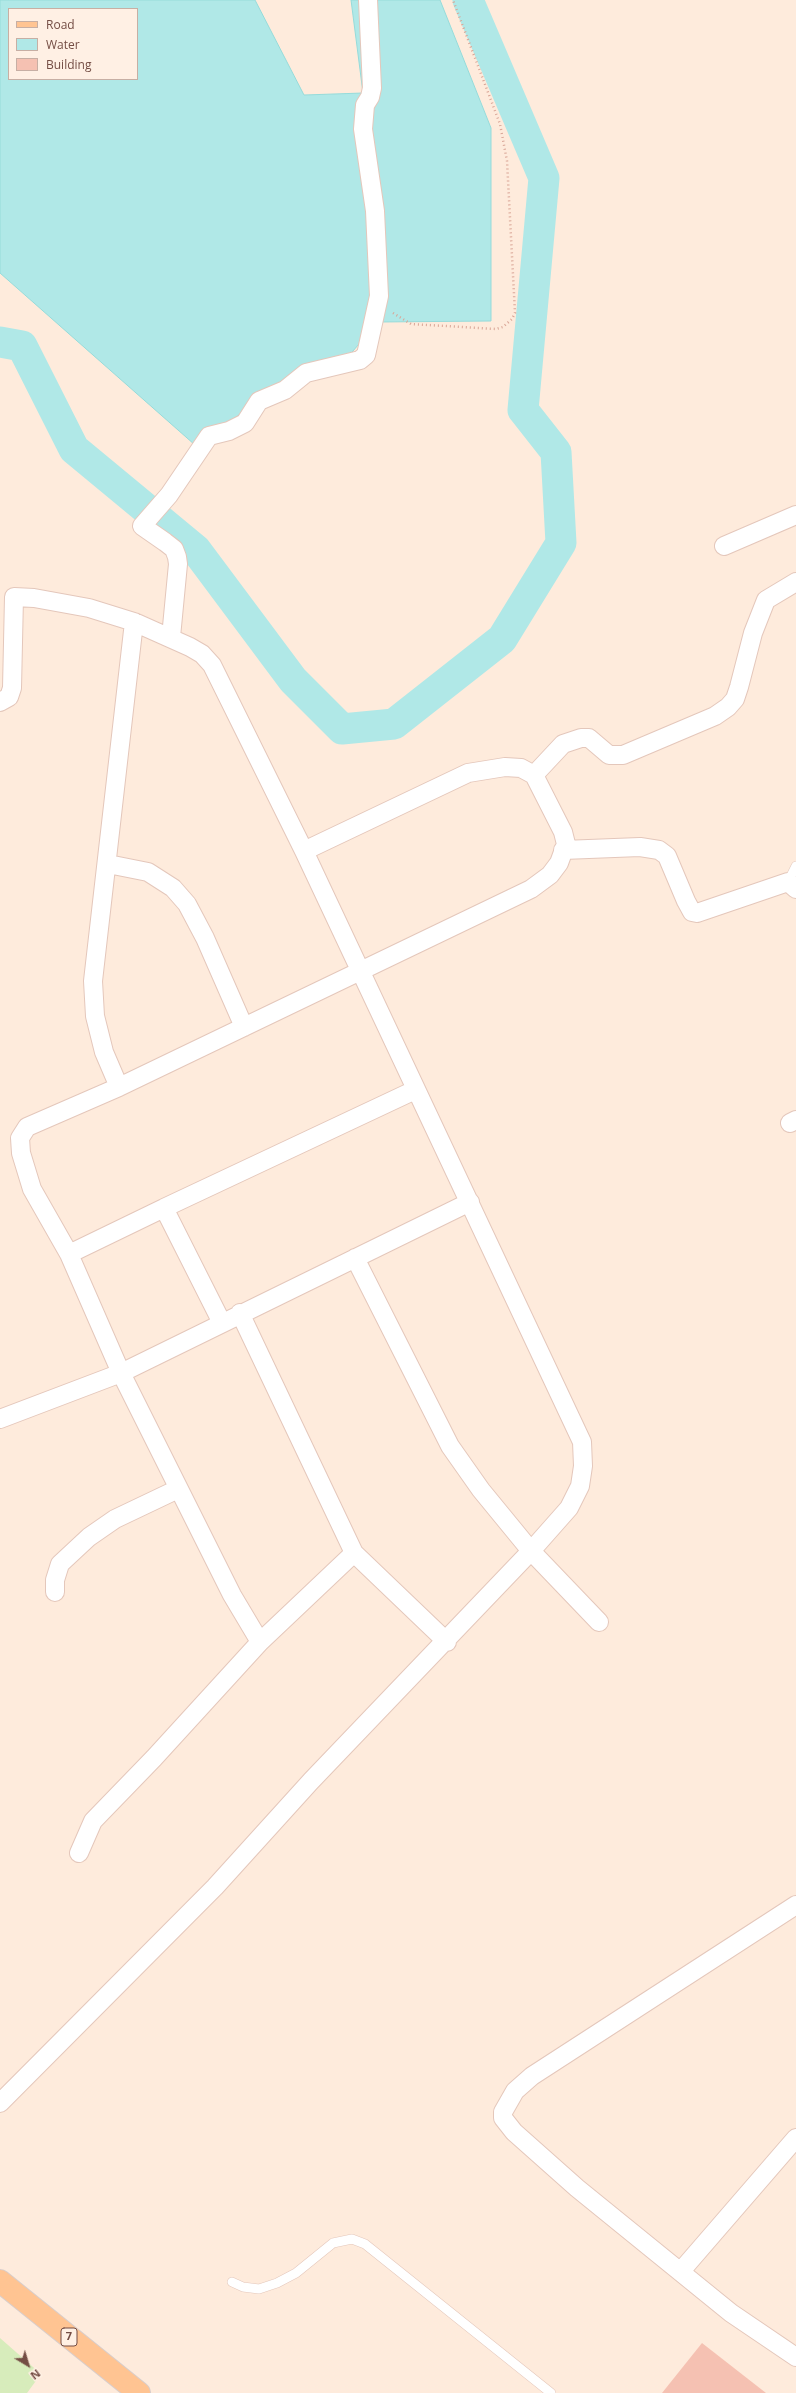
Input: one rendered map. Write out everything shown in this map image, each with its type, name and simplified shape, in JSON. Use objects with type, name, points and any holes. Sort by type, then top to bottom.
[{"type":"main road","name":"7","points":[[0,2281],[139,2393]]},
{"type":"street","points":[[171,637],[178,564],[177,557],[169,546],[142,526],[169,495],[209,436],[229,431],[244,423],[259,401],[285,390],[306,373],[345,365],[363,358],[366,355],[379,296],[374,212],[363,129],[365,105],[370,97],[372,88],[368,0]]},
{"type":"street","points":[[724,546],[796,515]]},
{"type":"street","points":[[534,776],[563,744],[582,738],[589,738],[609,755],[623,755],[715,716],[728,707],[735,699],[753,633],[766,600],[796,582]]},
{"type":"street","points":[[0,702],[9,697],[12,688],[14,597],[34,598],[89,608],[134,622],[171,637],[202,654],[212,665],[304,851],[415,1090],[470,1202],[582,1442],[580,1486],[570,1508],[447,1642],[311,1781],[216,1887],[0,2103]]},
{"type":"street","points":[[119,1087],[104,1052],[95,1016],[93,988],[134,622]]},
{"type":"street","points":[[260,1642],[232,1595],[120,1373],[70,1254],[32,1189],[21,1153],[20,1138],[27,1127],[119,1087],[531,889],[554,869],[566,844],[563,832],[534,776],[521,768],[506,767],[468,773],[304,851]]},
{"type":"street","points":[[563,850],[640,847],[659,850],[667,856],[692,912],[697,913],[792,886]]},
{"type":"street","points":[[108,864],[148,872],[173,888],[187,904],[205,938],[244,1027]]},
{"type":"street","points":[[70,1254],[415,1090]]},
{"type":"street","points":[[0,1419],[120,1373],[240,1313],[470,1202]]},
{"type":"street","points":[[164,1208],[222,1323]]},
{"type":"street","points":[[355,1258],[450,1446],[480,1490],[531,1551],[599,1622]]},
{"type":"street","points":[[240,1313],[354,1553],[447,1642]]},
{"type":"street","points":[[55,1592],[54,1580],[60,1564],[89,1537],[115,1519],[178,1489]]},
{"type":"street","points":[[79,1853],[93,1821],[154,1758],[260,1642],[354,1553]]},
{"type":"street","points":[[796,1906],[532,2076],[515,2091],[503,2112],[503,2118],[522,2140],[577,2188],[731,2313],[796,2357]]},
{"type":"street","points":[[681,2271],[796,2138]]},
{"type":"lane","points":[[792,886],[796,866]]},
{"type":"lane","points":[[232,2282],[243,2287],[259,2289],[277,2283],[296,2273],[333,2242],[352,2239],[365,2244],[551,2393]]},
{"type":"path","points":[[379,296],[399,318],[410,324],[496,329],[503,327],[512,319],[515,313],[507,161],[500,124],[453,0]]},
{"type":"green space","points":[[0,2338],[41,2374],[27,2393],[0,2393]]},
{"type":"water","points":[[0,0],[255,0],[304,95],[363,93],[351,0],[440,0],[491,128],[491,321],[378,322],[340,366],[261,400],[195,445],[0,273]]},
{"type":"building","points":[[702,2343],[766,2393],[662,2393]]},
{"type":"waterway","points":[[0,342],[22,346],[74,449],[196,550],[293,680],[342,729],[394,724],[502,639],[561,543],[556,452],[523,410],[544,178],[468,0]]}]
